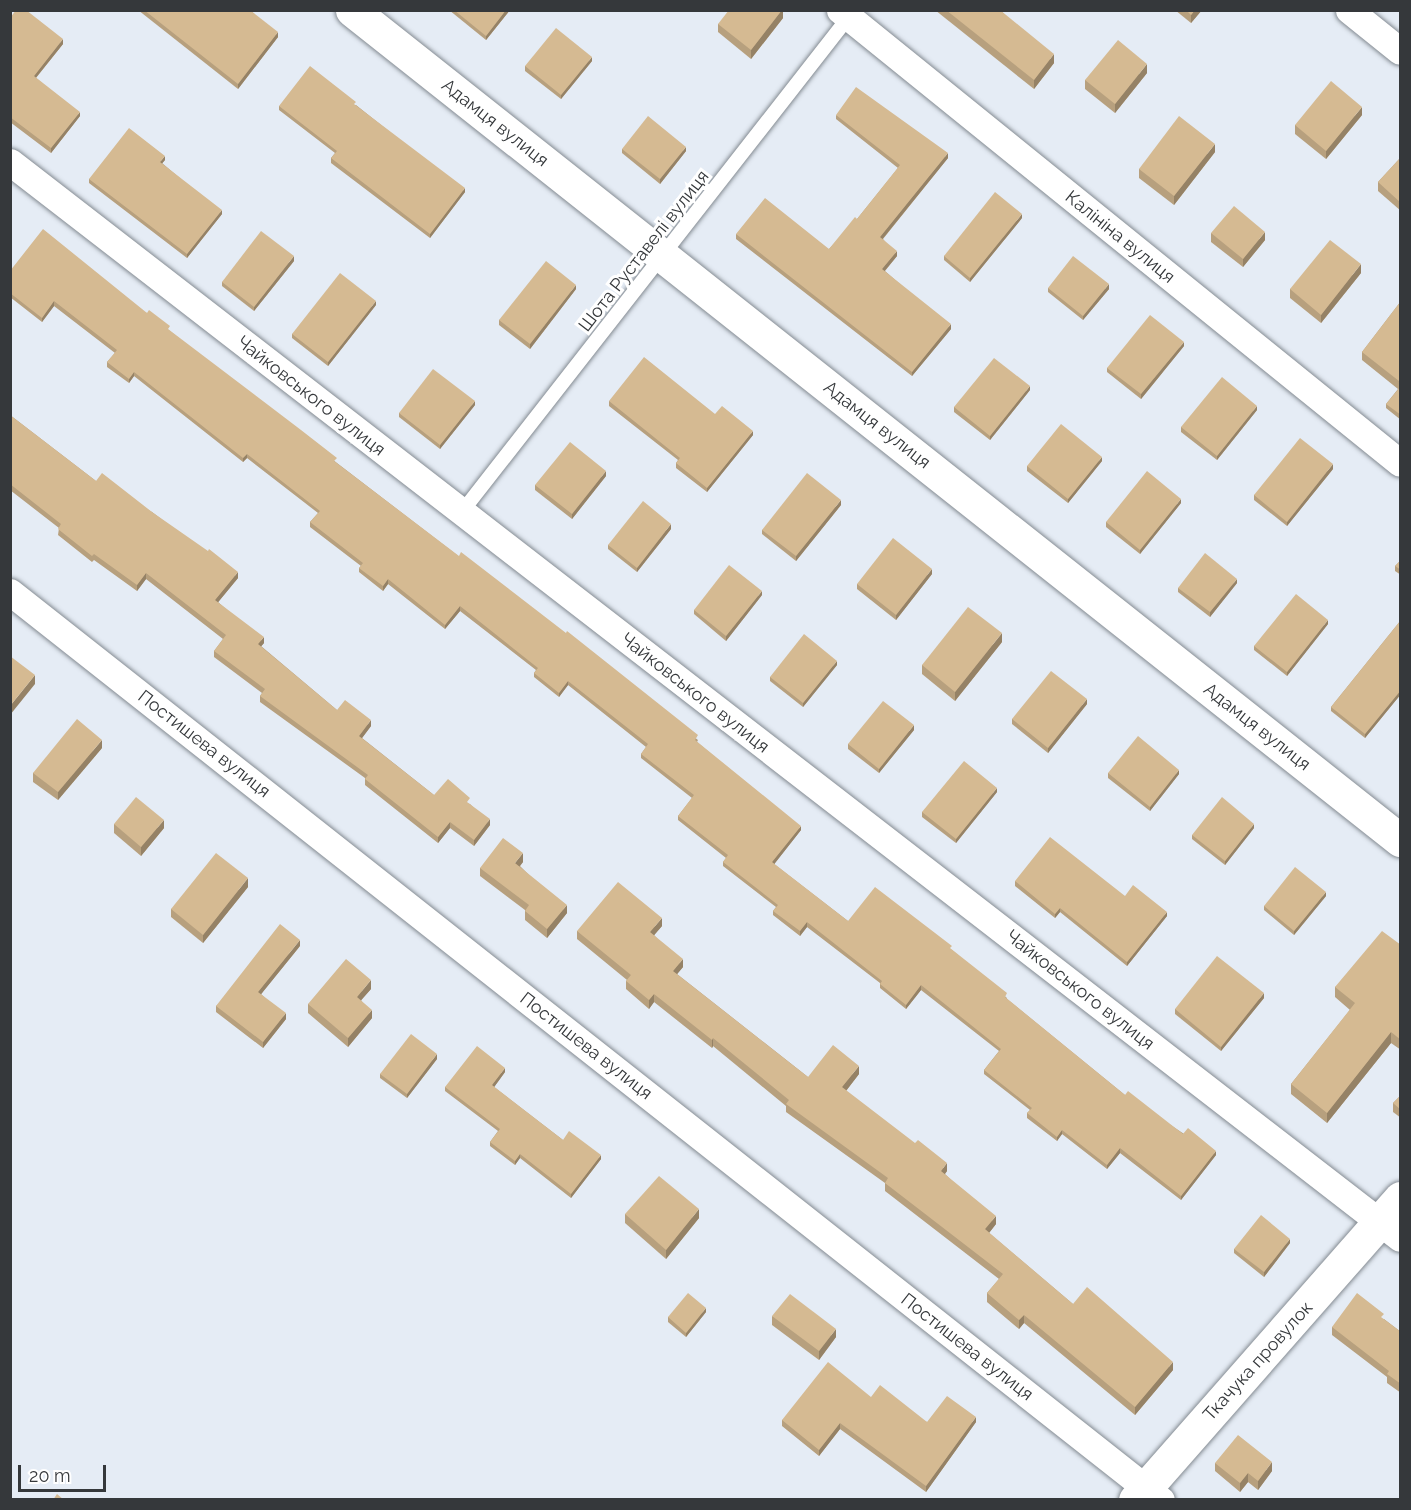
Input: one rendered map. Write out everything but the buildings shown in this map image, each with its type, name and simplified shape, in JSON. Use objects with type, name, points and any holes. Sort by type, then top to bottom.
[{"type":"street","name":"Адамця вулиця","points":[[352,10],[1401,840]]},
{"type":"street","points":[[1349,10],[1401,51]]},
{"type":"street","name":"Калініна вулиця","points":[[848,13],[1401,463]]},
{"type":"street","name":"Чайковського вулиця","points":[[10,162],[461,513],[1396,1217]]},
{"type":"street","name":"Постишева вулиця","points":[[10,592],[1147,1496]]},
{"type":"street","name":"Ткачука провулок","points":[[1147,1496],[1396,1217]]},
{"type":"lane","name":"Шота Руставелі вулиця","points":[[461,513],[663,255],[848,13]]}]
